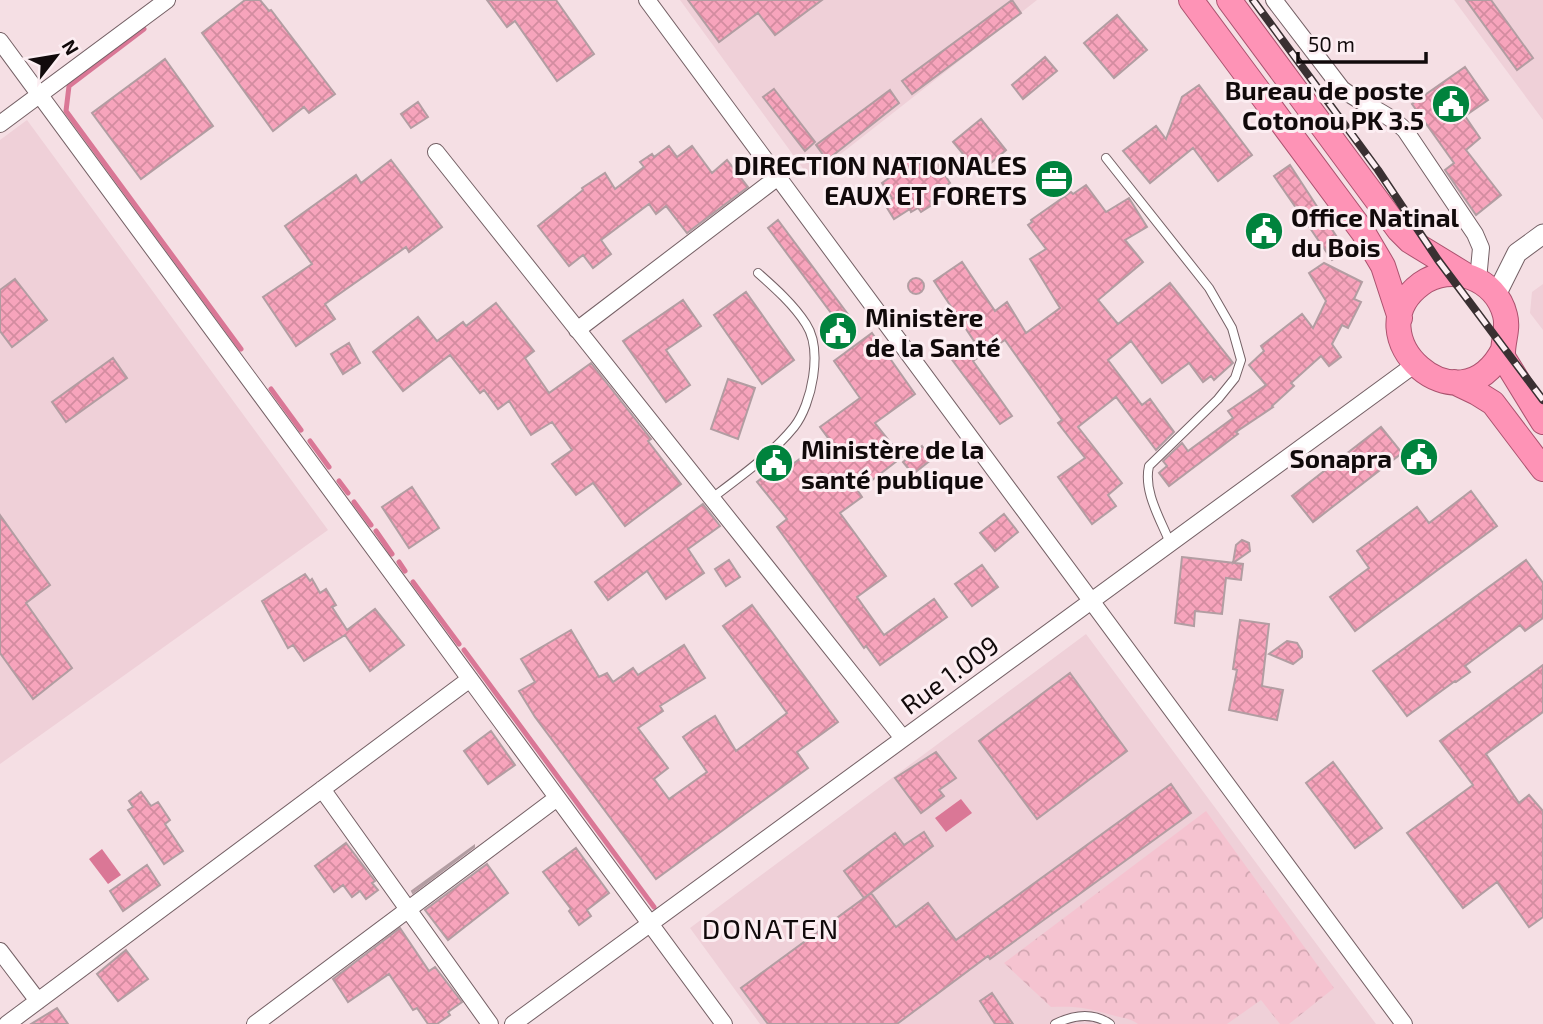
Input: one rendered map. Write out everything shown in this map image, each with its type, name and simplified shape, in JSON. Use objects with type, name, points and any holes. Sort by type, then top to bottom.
[{"type":"highway","points":[[1191,0],[1363,232],[1383,266],[1400,318],[1401,343],[1414,365],[1432,378],[1454,382],[1493,403],[1543,469]]},
{"type":"highway","points":[[1229,0],[1399,230],[1431,255],[1481,284],[1502,306],[1507,325],[1503,357],[1543,422]]},
{"type":"highway","points":[[1400,318],[1406,301],[1421,284],[1443,275],[1481,284]]},
{"type":"highway","points":[[1454,382],[1469,380],[1483,373],[1495,363],[1503,350]]},
{"type":"street","points":[[0,124],[167,0]]},
{"type":"street","points":[[647,0],[1404,1024]]},
{"type":"street","points":[[1274,0],[1342,89],[1356,100],[1394,119],[1405,130],[1475,234],[1481,248],[1481,284]]},
{"type":"street","points":[[0,41],[650,924],[717,1021]]},
{"type":"street","points":[[436,152],[902,737]]},
{"type":"street","points":[[577,330],[778,177]]},
{"type":"street","points":[[1481,284],[1543,234]]},
{"type":"street","name":"Rue 1.009","points":[[513,1024],[1414,365]]},
{"type":"street","points":[[7,1024],[470,679]]},
{"type":"street","points":[[322,789],[490,1024]]},
{"type":"street","points":[[256,1024],[557,798]]},
{"type":"street","points":[[0,951],[38,1001]]},
{"type":"lane","points":[[1106,158],[1209,288],[1232,328],[1241,360],[1235,379],[1218,399],[1149,466],[1147,477],[1152,498],[1170,543]]},
{"type":"lane","points":[[712,499],[795,426],[814,373],[815,354],[807,325],[758,273]]},
{"type":"lane","points":[[1055,1024],[1068,1018],[1084,1016],[1105,1020],[1110,1024]]},
{"type":"shaded area","points":[[680,0],[1037,0],[810,178]]},
{"type":"shaded area","points":[[1454,0],[1543,0],[1543,120]]},
{"type":"shaded area","points":[[27,120],[328,530],[0,764],[0,140]]},
{"type":"shaded area","points":[[1543,284],[1543,330],[1530,313],[1532,292]]},
{"type":"shaded area","points":[[1086,634],[1376,1024],[760,1024],[690,928]]},
{"type":"shaded area","points":[[961,799],[972,813],[946,832],[935,818]]},
{"type":"shaded area","points":[[102,849],[121,875],[108,884],[89,859]]},
{"type":"green space","points":[[1206,811],[1334,988],[1289,1024],[1280,1024],[1261,1000],[1227,1024],[1138,1024],[1129,1019],[1089,1009],[1051,1007],[1004,963]]},
{"type":"building","points":[[245,0],[260,0],[271,10],[335,94],[309,113],[304,107],[273,131],[202,33]]},
{"type":"building","points":[[487,0],[556,0],[594,54],[557,81],[515,21],[507,27]]},
{"type":"building","points":[[688,0],[822,0],[775,35],[758,13],[719,42]]},
{"type":"building","points":[[1012,0],[1021,13],[912,94],[902,81]]},
{"type":"building","points":[[1466,0],[1491,0],[1533,58],[1517,70]]},
{"type":"building","points":[[1117,15],[1147,50],[1114,78],[1084,43]]},
{"type":"building","points":[[1045,57],[1057,71],[1023,99],[1012,85]]},
{"type":"building","points":[[165,59],[213,126],[141,179],[92,113]]},
{"type":"building","points":[[1465,67],[1488,100],[1465,116],[1480,138],[1466,150],[1501,195],[1476,215],[1445,170],[1454,163],[1412,104]]},
{"type":"building","points":[[1199,85],[1252,155],[1218,181],[1193,148],[1150,183],[1123,151],[1156,126],[1166,139],[1182,97]]},
{"type":"building","points":[[774,89],[815,142],[805,151],[763,97]]},
{"type":"building","points":[[890,90],[899,103],[827,160],[816,145]]},
{"type":"building","points":[[418,102],[428,117],[411,128],[401,114]]},
{"type":"building","points":[[981,119],[1006,150],[979,173],[953,142]]},
{"type":"building","points":[[669,146],[677,157],[692,146],[712,173],[727,160],[748,187],[687,233],[666,206],[656,214],[649,204],[601,240],[611,254],[593,268],[583,255],[569,266],[538,226],[583,190],[582,188],[605,173],[615,189],[644,167],[640,162],[652,154],[654,157]]},
{"type":"building","points":[[915,155],[921,165],[933,157],[950,183],[936,191],[939,195],[930,201],[932,205],[921,212],[918,208],[911,212],[910,209],[894,219],[884,203],[892,198],[882,183],[893,175],[891,171]]},
{"type":"building","points":[[391,160],[442,227],[409,252],[406,247],[325,304],[335,319],[296,346],[263,297],[312,264],[285,226],[356,175],[361,183]]},
{"type":"building","points":[[1290,165],[1346,251],[1332,260],[1274,176]]},
{"type":"building","points":[[1086,185],[1106,212],[1129,198],[1147,227],[1125,240],[1143,262],[1098,300],[1118,324],[1170,283],[1233,363],[1214,380],[1211,376],[1203,382],[1189,363],[1162,383],[1131,341],[1108,360],[1142,405],[1150,399],[1174,432],[1156,450],[1116,397],[1078,427],[1122,483],[1108,495],[1116,506],[1092,524],[1058,477],[1085,458],[1058,423],[1062,420],[1005,340],[973,361],[1012,416],[1000,424],[950,357],[974,341],[934,281],[962,262],[995,311],[1007,302],[1026,333],[1060,308],[1030,259],[1046,249],[1028,225],[1031,220],[1071,192],[1073,194]]},
{"type":"building","points":[[778,220],[850,317],[840,325],[768,228]]},
{"type":"building","points":[[1324,263],[1362,282],[1354,299],[1361,302],[1348,328],[1342,325],[1332,344],[1341,357],[1329,366],[1321,356],[1291,383],[1294,386],[1273,407],[1236,432],[1238,434],[1169,486],[1159,473],[1167,466],[1163,461],[1182,443],[1188,451],[1233,418],[1228,411],[1266,385],[1249,365],[1264,351],[1261,346],[1302,314],[1313,328],[1326,301],[1309,273]]},
{"type":"building","points":[[916,278],[924,286],[916,294],[908,286]]},
{"type":"building","points":[[15,279],[47,320],[12,347],[0,331],[0,290]]},
{"type":"building","points":[[746,292],[794,360],[762,384],[714,315]]},
{"type":"building","points":[[683,300],[701,326],[666,350],[690,385],[666,402],[623,341]]},
{"type":"building","points":[[496,303],[534,351],[525,358],[549,393],[591,363],[651,439],[648,441],[681,484],[625,526],[593,483],[576,495],[552,464],[572,450],[552,422],[531,435],[509,401],[498,409],[484,390],[480,393],[450,355],[403,391],[373,352],[418,317],[437,341],[463,322],[466,326]]},
{"type":"building","points":[[872,333],[915,394],[875,423],[902,457],[858,491],[862,497],[840,513],[886,576],[857,597],[884,635],[934,599],[947,617],[880,665],[866,646],[864,648],[777,527],[787,519],[757,482],[777,466],[782,472],[828,438],[820,427],[860,398],[834,361]]},
{"type":"building","points":[[349,343],[360,363],[343,374],[331,354]]},
{"type":"building","points":[[113,358],[127,378],[66,422],[52,402]]},
{"type":"building","points":[[728,379],[755,388],[738,439],[711,429]]},
{"type":"building","points":[[1381,427],[1402,453],[1313,522],[1292,496]]},
{"type":"building","points":[[922,446],[932,459],[913,474],[903,462]]},
{"type":"building","points":[[412,487],[439,528],[409,548],[382,507]]},
{"type":"building","points":[[1471,491],[1497,526],[1355,631],[1330,597],[1369,568],[1357,551],[1417,507],[1429,523]]},
{"type":"building","points":[[703,504],[720,526],[688,549],[704,573],[666,599],[647,571],[608,600],[595,582]]},
{"type":"building","points":[[1004,514],[1018,532],[995,551],[980,533]]},
{"type":"building","points":[[0,515],[50,585],[26,603],[72,668],[33,699],[0,653]]},
{"type":"building","points":[[1242,540],[1249,543],[1250,551],[1233,563],[1236,545]]},
{"type":"building","points":[[1182,557],[1243,564],[1241,580],[1226,578],[1222,614],[1195,611],[1194,626],[1175,623]]},
{"type":"building","points":[[729,560],[740,577],[726,586],[715,569]]},
{"type":"building","points":[[1526,560],[1543,583],[1543,618],[1525,631],[1520,625],[1465,666],[1470,672],[1407,716],[1373,671]]},
{"type":"building","points":[[982,565],[998,587],[972,606],[955,584]]},
{"type":"building","points":[[305,574],[310,581],[312,579],[320,593],[326,589],[336,605],[332,607],[347,630],[375,609],[404,645],[370,671],[345,635],[304,661],[293,645],[288,648],[262,601]]},
{"type":"building","points":[[752,605],[838,722],[797,752],[808,768],[656,879],[535,717],[519,691],[535,682],[521,659],[571,630],[599,677],[607,673],[613,682],[633,668],[638,675],[684,645],[705,678],[660,706],[663,711],[638,728],[668,768],[654,779],[669,799],[707,772],[683,737],[715,716],[736,751],[787,713],[723,626]]},
{"type":"building","points":[[1240,620],[1269,624],[1262,686],[1283,690],[1277,720],[1229,710],[1237,670],[1233,669]]},
{"type":"building","points":[[1287,641],[1297,643],[1302,651],[1302,657],[1293,664],[1269,654]]},
{"type":"building","points":[[1543,665],[1543,712],[1486,754],[1519,803],[1529,795],[1543,811],[1543,917],[1529,927],[1497,882],[1463,908],[1407,833],[1473,785],[1440,741]]},
{"type":"building","points":[[1070,673],[1127,751],[1037,819],[979,741]]},
{"type":"building","points":[[491,731],[515,765],[488,784],[464,751]]},
{"type":"building","points":[[936,752],[956,778],[939,790],[944,796],[921,813],[895,778]]},
{"type":"building","points":[[1333,762],[1382,828],[1355,848],[1306,783]]},
{"type":"building","points":[[1171,784],[1191,813],[990,959],[988,956],[897,1024],[768,1024],[741,988],[871,893],[896,927],[928,903],[956,940]]},
{"type":"building","points":[[141,792],[151,806],[158,802],[170,820],[165,824],[183,851],[164,864],[128,810],[133,807],[129,801]]},
{"type":"building","points":[[924,832],[933,846],[864,898],[844,871],[895,833],[904,845]]},
{"type":"building","points":[[346,843],[375,881],[372,883],[378,890],[366,899],[360,891],[352,897],[343,885],[334,892],[315,866]]},
{"type":"building","points":[[474,847],[413,893],[412,891]]},
{"type":"building","points":[[576,848],[609,893],[587,910],[591,916],[579,925],[569,911],[571,909],[543,872]]},
{"type":"building","points":[[487,864],[508,893],[448,940],[425,910]]},
{"type":"building","points":[[147,865],[160,885],[123,911],[110,891]]},
{"type":"building","points":[[400,928],[429,971],[435,967],[462,1002],[437,1024],[428,1024],[417,1008],[413,1010],[389,974],[348,1002],[333,979]]},
{"type":"building","points":[[126,950],[148,979],[118,1001],[97,974]]},
{"type":"building","points":[[992,993],[1013,1024],[995,1024],[980,1001]]},
{"type":"building","points":[[57,1008],[68,1024],[31,1024]]},
{"type":"waterway","points":[[144,29],[69,86],[66,111],[241,349]]},
{"type":"waterway","points":[[271,389],[301,430]]},
{"type":"waterway","points":[[310,441],[329,467]]},
{"type":"waterway","points":[[339,481],[348,493]]},
{"type":"waterway","points":[[354,502],[371,525]]},
{"type":"waterway","points":[[376,531],[392,554]]},
{"type":"waterway","points":[[399,562],[405,571]]},
{"type":"waterway","points":[[413,582],[459,644]]},
{"type":"waterway","points":[[464,650],[654,907]]},
{"type":"railway","points":[[1253,0],[1378,170],[1438,260],[1543,400]]},
{"type":"place","name":"Bureau de poste Cotonou PK 3.5","points":[[1451,104]]},
{"type":"place","name":"DIRECTION NATIONALES EAUX ET FORETS","points":[[1054,179]]},
{"type":"place","name":"Office Natinal du Bois","points":[[1264,231]]},
{"type":"place","name":"Ministère de la Santé","points":[[838,331]]},
{"type":"place","name":"Sonapra","points":[[1419,457]]},
{"type":"place","name":"Ministère de la santé publique","points":[[774,463]]},
{"type":"district","name":"DONATEN","points":[[771,928]]}]
